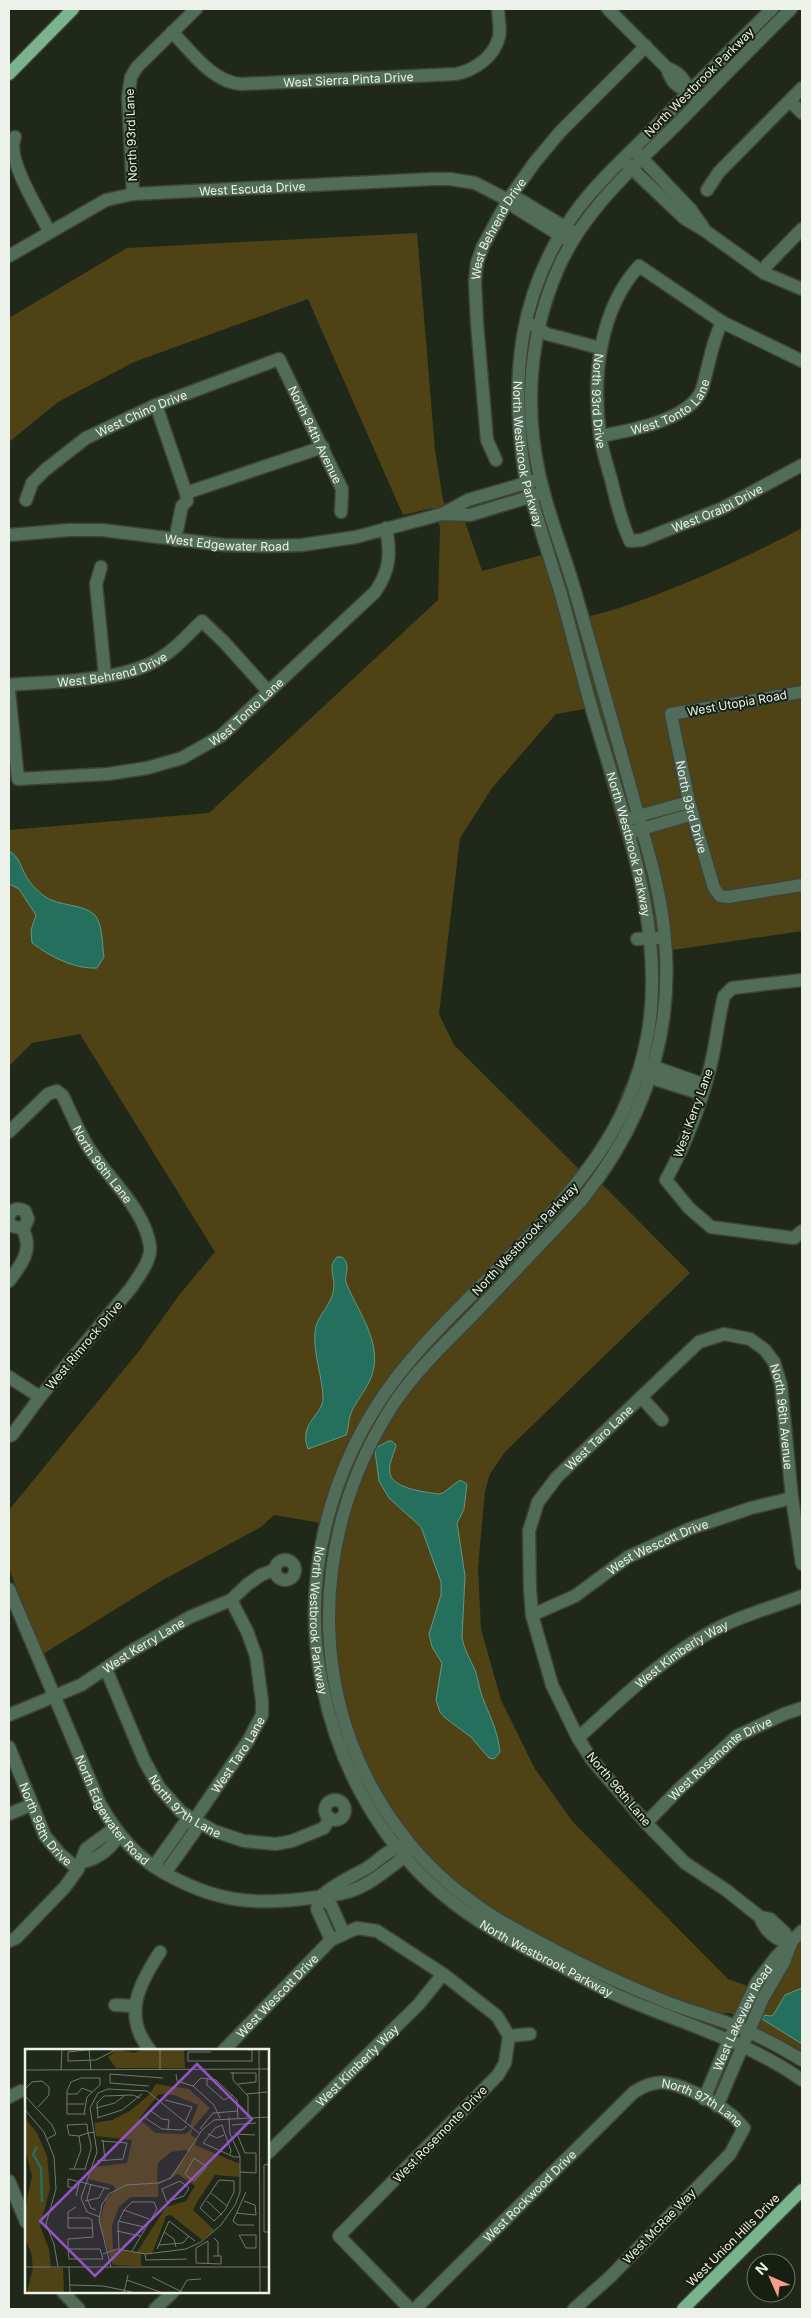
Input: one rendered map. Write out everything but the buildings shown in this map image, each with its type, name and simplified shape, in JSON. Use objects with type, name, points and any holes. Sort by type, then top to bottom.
[{"type":"main road","points":[[9,74],[73,9]]},
{"type":"main road","name":"West Union Hills Drive","points":[[683,2309],[802,2190]]},
{"type":"street","name":"North 93rd Lane","points":[[133,194],[129,85],[137,67],[196,9]]},
{"type":"street","name":"West Sierra Pinta Drive","points":[[172,32],[213,73],[227,83],[241,84],[456,74],[466,72],[482,64],[492,51],[499,37],[498,9]]},
{"type":"street","points":[[608,9],[668,68],[675,70],[686,81],[690,91],[700,100]]},
{"type":"street","name":"North Westbrook Parkway","points":[[791,9],[700,100],[638,153],[622,160],[590,194],[568,235],[539,327],[533,358],[531,386],[535,449],[540,479],[642,829],[656,884],[665,937],[665,1017],[646,1070],[632,1124],[604,1173],[581,1201],[410,1382],[394,1404],[368,1448],[345,1504],[334,1550],[330,1578],[329,1646],[338,1698],[346,1726],[364,1771],[379,1800],[410,1844],[452,1885],[500,1921],[665,2002],[736,2026],[802,2060]]},
{"type":"street","points":[[764,10],[776,24]]},
{"type":"street","name":"North Westbrook Parkway","points":[[764,10],[690,91],[638,153],[632,169],[568,235],[544,266],[526,323],[519,356],[518,386],[521,451],[527,483],[560,593],[642,887],[651,938],[653,980],[646,1070],[592,1165],[565,1199],[399,1373],[382,1397],[356,1442],[332,1500],[320,1547],[316,1577],[316,1648],[321,1682],[335,1735],[370,1810],[401,1852],[441,1892],[490,1928],[619,1996],[743,2045],[771,2059],[802,2080]]},
{"type":"street","name":"West Behrend Drive","points":[[496,460],[487,440],[475,281],[477,263],[483,246],[508,200],[535,162],[560,132],[646,46]]},
{"type":"street","points":[[707,190],[718,172],[802,88]]},
{"type":"street","points":[[790,101],[802,113]]},
{"type":"street","points":[[15,138],[12,144],[13,159],[49,231]]},
{"type":"street","points":[[638,153],[691,210],[704,230]]},
{"type":"street","points":[[622,160],[670,207],[684,218],[764,273],[802,289]]},
{"type":"street","name":"West Escuda Drive","points":[[9,256],[49,231],[106,200],[133,194],[441,179],[475,183],[508,200],[516,208],[568,235]]},
{"type":"street","points":[[764,273],[767,265],[802,229]]},
{"type":"street","name":"North 93rd Drive","points":[[630,541],[622,523],[600,436],[597,398],[601,344],[627,279],[639,266],[722,322]]},
{"type":"street","points":[[722,322],[802,360]]},
{"type":"street","name":"West Tonto Lane","points":[[600,436],[630,430],[681,413],[693,404],[701,390],[714,338],[722,322]]},
{"type":"street","points":[[526,323],[539,327],[547,334],[601,344]]},
{"type":"street","name":"West Chino Drive","points":[[26,500],[32,483],[45,470],[86,438],[156,405],[279,359]]},
{"type":"street","name":"North 94th Avenue","points":[[279,359],[342,489],[341,512]]},
{"type":"street","points":[[156,405],[185,500],[179,541]]},
{"type":"street","points":[[185,500],[322,447]]},
{"type":"street","name":"West Oraibi Drive","points":[[630,541],[642,540],[723,508],[802,465]]},
{"type":"street","name":"West Edgewater Road","points":[[442,514],[468,500],[540,479]]},
{"type":"street","name":"West Edgewater Road","points":[[9,534],[102,530],[179,541],[267,546],[302,544],[356,537],[442,514],[470,514],[545,493]]},
{"type":"street","name":"West Tonto Lane","points":[[9,691],[18,779],[108,774],[147,768],[182,758],[221,736],[375,592],[383,581],[390,558],[386,528]]},
{"type":"street","points":[[102,567],[96,584],[105,676]]},
{"type":"street","name":"West Behrend Drive","points":[[9,685],[105,676],[144,668],[163,657],[202,621],[224,642],[268,691]]},
{"type":"street","name":"West Utopia Road","points":[[671,714],[802,692]]},
{"type":"street","name":"North 93rd Drive","points":[[671,714],[691,808],[714,888],[720,896],[728,897],[802,885]]},
{"type":"street","points":[[624,820],[691,808]]},
{"type":"street","points":[[628,833],[691,808]]},
{"type":"street","points":[[637,939],[665,937]]},
{"type":"street","name":"West Kerry Lane","points":[[798,1235],[711,1226],[689,1208],[666,1180],[678,1159],[704,1089],[724,996],[732,988],[802,980]]},
{"type":"street","points":[[646,1070],[704,1089]]},
{"type":"street","name":"North 96th Lane","points":[[9,1132],[48,1094],[58,1091],[63,1096],[87,1146],[116,1182],[142,1222],[151,1248]]},
{"type":"street","points":[[592,1165],[604,1173]]},
{"type":"street","points":[[9,1216],[15,1209],[25,1211],[28,1219],[22,1228]]},
{"type":"street","points":[[9,1221],[14,1228],[22,1228]]},
{"type":"street","points":[[9,1281],[25,1259],[26,1236],[22,1228]]},
{"type":"street","points":[[537,1228],[546,1238]]},
{"type":"street","name":"West Rimrock Drive","points":[[9,1436],[12,1435],[40,1397],[131,1288],[143,1270],[151,1248]]},
{"type":"street","points":[[462,1306],[472,1316]]},
{"type":"street","name":"West Taro Lane","points":[[557,1477],[699,1342],[724,1334],[750,1339]]},
{"type":"street","name":"North 96th Avenue","points":[[750,1339],[765,1350],[774,1362],[781,1386],[792,1498],[802,1564]]},
{"type":"street","points":[[9,1376],[40,1397]]},
{"type":"street","name":"West Taro Lane","points":[[640,1397],[662,1420]]},
{"type":"street","name":"North 96th Lane","points":[[557,1477],[538,1502],[529,1531],[532,1615],[552,1685],[578,1738],[592,1760],[613,1786],[685,1863],[726,1890],[760,1917],[763,1926],[779,1940],[791,1944]]},
{"type":"street","name":"West Wescott Drive","points":[[532,1615],[575,1596],[628,1557],[689,1529],[751,1508],[792,1498]]},
{"type":"street","name":"West Kerry Lane","points":[[9,1715],[80,1685],[130,1652],[190,1617],[231,1600],[248,1584],[261,1575],[274,1570]]},
{"type":"street","name":"North Edgewater Road","points":[[9,1589],[100,1804],[119,1833],[159,1869],[217,1896],[248,1902],[277,1903],[343,1895],[364,1885],[401,1852]]},
{"type":"street","name":"West Kimberly Way","points":[[578,1738],[676,1653],[717,1628],[802,1596]]},
{"type":"street","name":"West Taro Lane","points":[[159,1869],[195,1831],[195,1819],[248,1741],[262,1715],[256,1656],[247,1630],[231,1600]]},
{"type":"street","name":"North 97th Lane","points":[[106,1669],[144,1760],[159,1787],[181,1812],[214,1831],[244,1841],[276,1844],[292,1841],[324,1828],[330,1818]]},
{"type":"street","name":"West Rosemonte Drive","points":[[646,1822],[737,1736],[784,1714],[802,1708]]},
{"type":"street","name":"North 98th Drive","points":[[9,1746],[45,1836],[61,1855],[80,1866]]},
{"type":"street","points":[[9,1814],[31,1805]]},
{"type":"street","points":[[9,1942],[16,1938],[44,1911],[80,1866],[86,1849],[97,1839],[109,1832],[119,1833]]},
{"type":"street","points":[[401,1852],[410,1844]]},
{"type":"street","points":[[344,1934],[331,1905],[320,1897],[317,1909],[331,1940],[344,1934],[357,1928],[377,1931],[443,1974],[496,2016],[509,2036],[530,2034]]},
{"type":"street","name":"West Lakeview Road","points":[[704,2099],[729,2040],[757,1982],[776,1957],[802,1932]]},
{"type":"street","name":"West Wescott Drive","points":[[225,2049],[331,1940]]},
{"type":"street","name":"West Lakeview Road","points":[[717,2106],[763,1998],[784,1962],[791,1944]]},
{"type":"street","points":[[149,2049],[142,2041],[135,2006],[143,1978],[160,1952]]},
{"type":"street","name":"West Kimberly Way","points":[[269,2152],[419,2004],[443,1974]]},
{"type":"street","points":[[115,2005],[135,2006]]},
{"type":"street","name":"West Rosemonte Drive","points":[[410,2309],[339,2236],[498,2075],[505,2063],[509,2036]]},
{"type":"street","name":"North 97th Lane","points":[[646,2085],[657,2082],[671,2083],[730,2113],[744,2128],[739,2139]]},
{"type":"street","name":"West Rockwood Drive","points":[[415,2309],[634,2092],[646,2085]]},
{"type":"street","points":[[9,2097],[21,2091]]},
{"type":"street","name":"West McRae Way","points":[[574,2309],[610,2277],[730,2154],[739,2139]]},
{"type":"street","points":[[9,2181],[25,2220]]},
{"type":"street","points":[[64,2293],[80,2309]]},
{"type":"street","points":[[155,2309],[172,2293]]},
{"type":"shaded area","points":[[417,233],[435,450],[445,505],[463,516],[482,571],[553,552],[577,618],[618,608],[677,587],[802,528],[802,931],[673,950],[670,1020],[661,1061],[648,1098],[632,1133],[601,1183],[690,1273],[505,1452],[490,1474],[485,1491],[478,1568],[481,1629],[501,1700],[535,1769],[573,1822],[728,1979],[750,1987],[802,1922],[802,2051],[730,2013],[692,2015],[561,1961],[403,1849],[371,1794],[343,1730],[325,1664],[323,1622],[324,1568],[333,1525],[274,1515],[261,1527],[161,1581],[43,1654],[9,1569],[9,1510],[139,1351],[180,1294],[215,1252],[80,1034],[32,1043],[9,1066],[9,830],[209,813],[438,600],[440,527],[433,508],[403,515],[308,299],[134,362],[58,402],[9,442],[9,318],[127,248]],"holes":[[[585,709],[639,898],[647,952],[644,1022],[634,1064],[602,1142],[580,1170],[454,1045],[439,1014],[460,838],[492,788],[556,714]]]},
{"type":"water","points":[[9,851],[18,859],[30,882],[44,896],[56,902],[90,911],[95,915],[101,930],[104,957],[97,968],[88,968],[63,961],[32,943],[31,930],[36,915],[19,889],[9,884]]},
{"type":"water","points":[[337,1257],[342,1257],[347,1264],[347,1285],[373,1343],[375,1355],[374,1368],[368,1384],[351,1413],[346,1435],[308,1449],[306,1432],[320,1409],[323,1397],[315,1348],[315,1332],[318,1320],[333,1292],[332,1267]]},
{"type":"water","points":[[389,1441],[396,1445],[390,1462],[390,1473],[397,1483],[410,1489],[439,1494],[460,1480],[467,1484],[464,1509],[457,1523],[465,1576],[462,1637],[497,1736],[500,1752],[494,1759],[489,1758],[471,1737],[444,1717],[436,1700],[442,1663],[432,1647],[429,1634],[441,1595],[441,1582],[421,1527],[389,1498],[379,1481],[375,1451],[377,1447]]},
{"type":"water","points":[[802,1988],[802,2044],[762,2019],[764,2015],[771,2016],[774,2014],[785,1995]]}]
